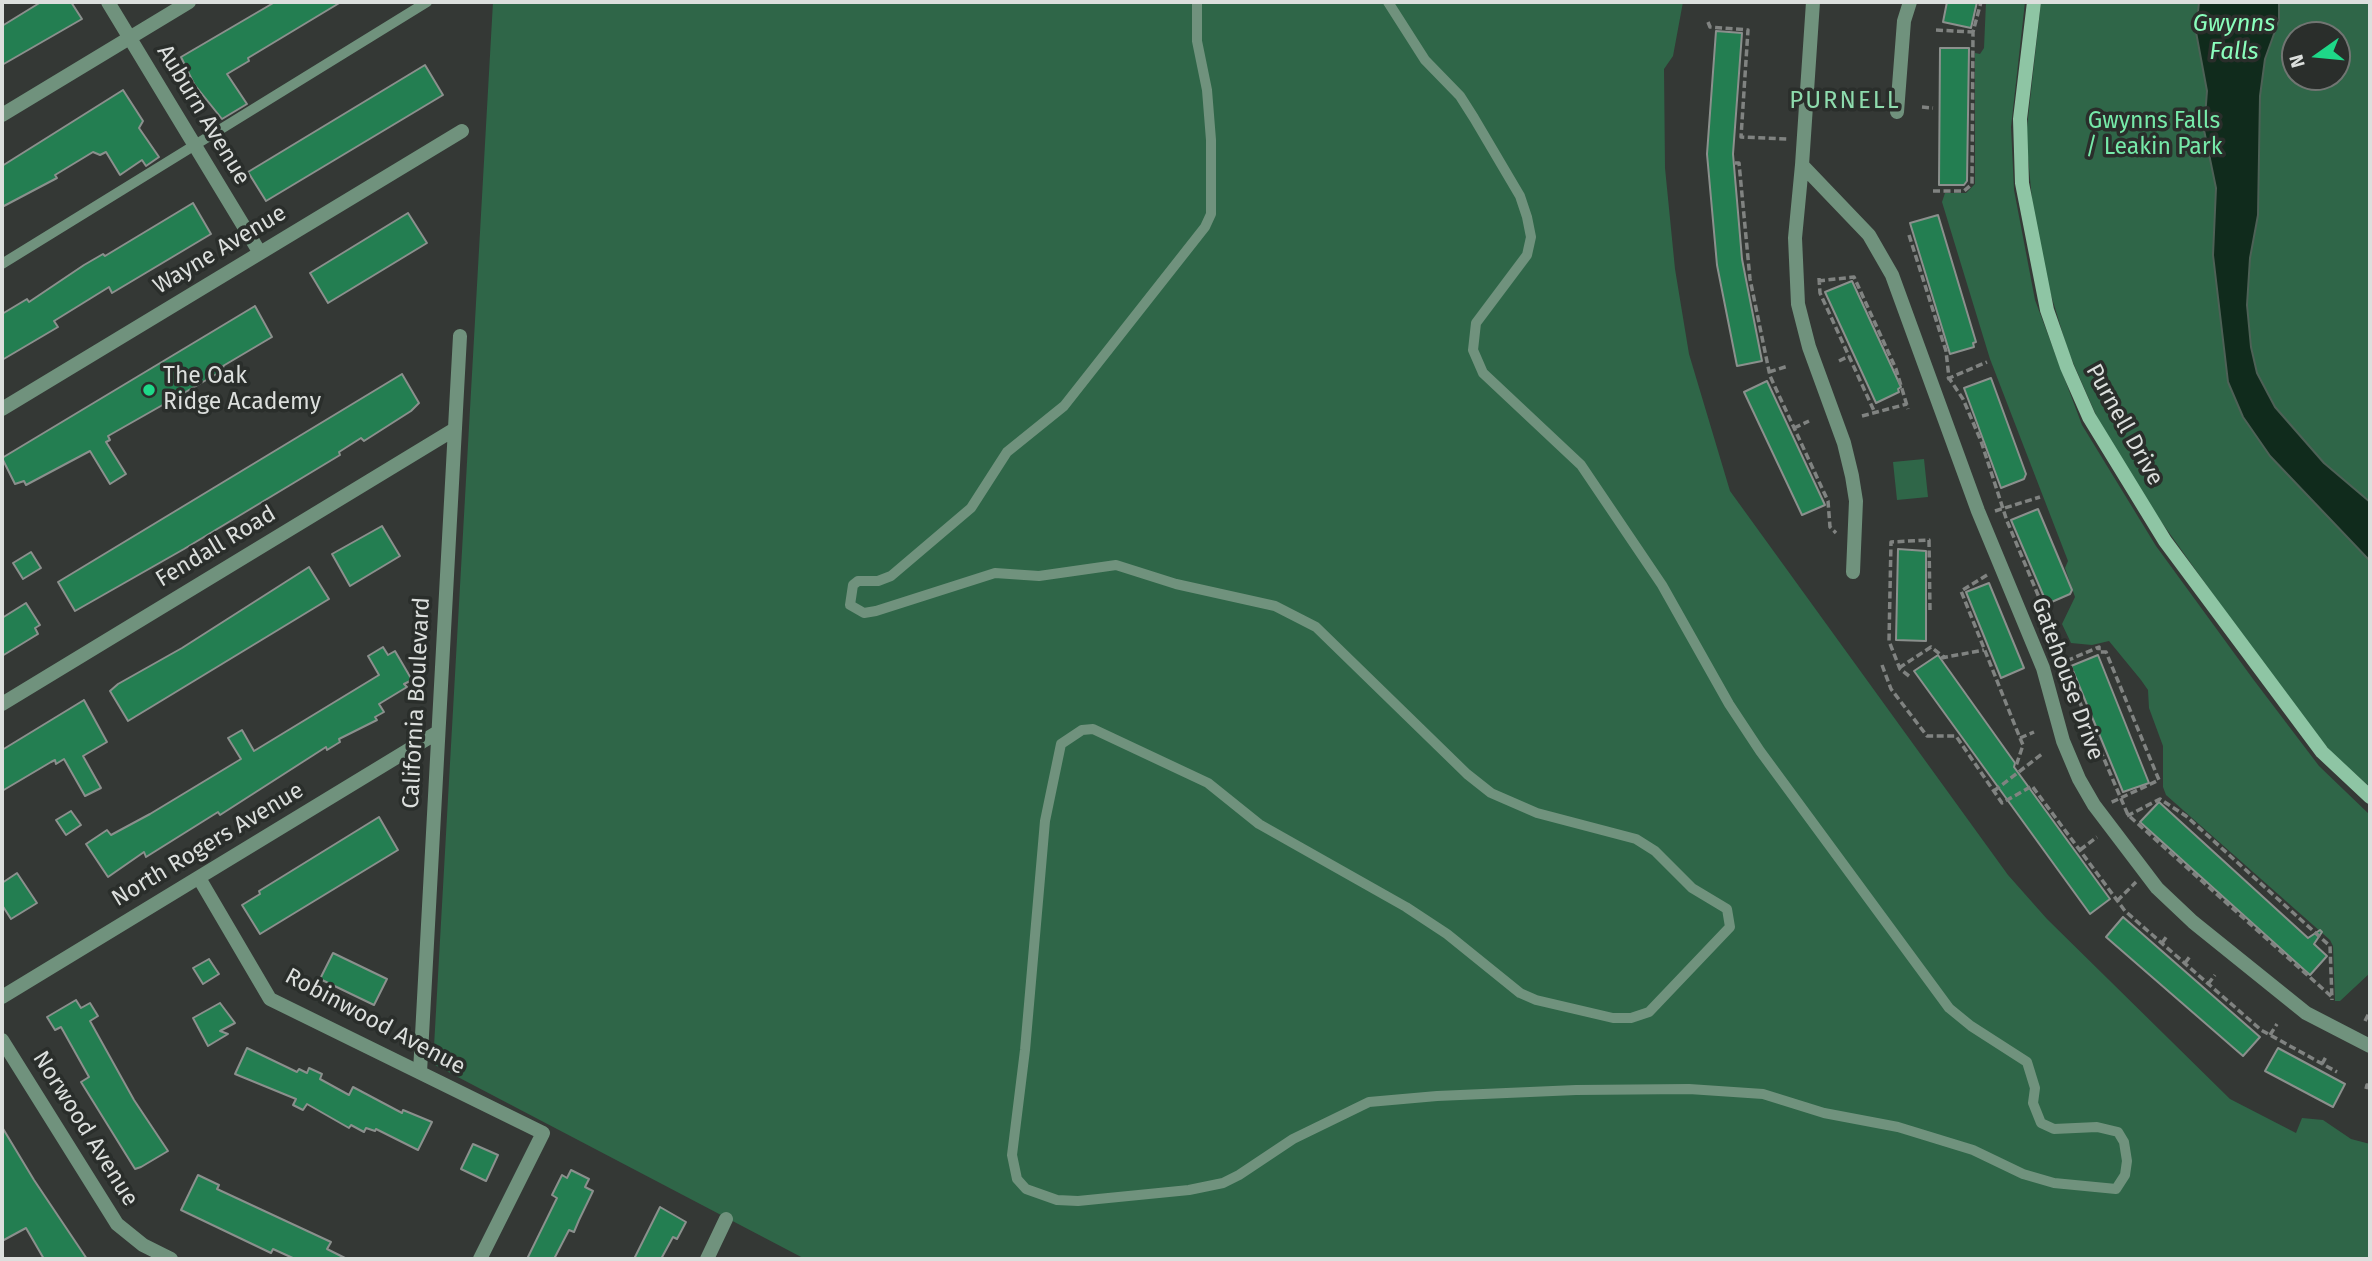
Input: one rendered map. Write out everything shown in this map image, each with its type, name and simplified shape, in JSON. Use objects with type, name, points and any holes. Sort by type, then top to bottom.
[{"type":"street","name":"Auburn Avenue","points":[[108,2],[260,253]]},
{"type":"street","points":[[2,116],[189,2]]},
{"type":"street","points":[[1813,2],[1795,238],[1798,304],[1808,347],[1843,443],[1852,476],[1856,501],[1853,572]]},
{"type":"street","points":[[1897,112],[1904,21],[1910,2]]},
{"type":"street","name":"Purnell Drive","points":[[2034,2],[2020,119],[2022,183],[2047,310],[2067,367],[2089,416],[2165,541],[2322,752],[2370,797]]},
{"type":"street","name":"Wayne Avenue","points":[[2,409],[461,131]]},
{"type":"street","name":"Gatehouse Drive","points":[[1802,165],[1869,235],[1892,275],[1978,511],[2043,668],[2063,741],[2094,805],[2157,888],[2193,922],[2306,1013],[2370,1046]]},
{"type":"street","name":"California Boulevard","points":[[420,1072],[460,336]]},
{"type":"street","name":"Fendall Road","points":[[2,704],[455,429]]},
{"type":"street","name":"North Rogers Avenue","points":[[2,997],[438,732]]},
{"type":"street","name":"Robinwood Avenue","points":[[199,878],[270,999],[543,1133],[480,1259]]},
{"type":"street","name":"Norwood Avenue","points":[[2,1040],[117,1224],[143,1245],[171,1259]]},
{"type":"street","points":[[707,1259],[726,1219]]},
{"type":"lane","points":[[2,264],[426,2]]},
{"type":"lane","points":[[1197,2],[1197,41],[1207,90],[1211,140],[1211,214],[1205,227],[1064,406],[1007,452],[971,508],[891,576],[853,585],[850,605],[864,613],[876,611],[995,573],[1040,576],[1116,565],[1176,584],[1275,606],[1316,627],[1467,774],[1491,793],[1537,813],[1636,839],[1655,850],[1692,888],[1727,909],[1730,927],[1649,1012],[1631,1018],[1613,1018],[1536,1000],[1520,993],[1447,934],[1406,907],[1259,824],[1208,783],[1093,729],[1082,730],[1061,744],[1045,821],[1026,1050],[1012,1155],[1017,1179],[1026,1189],[1057,1200],[1078,1201],[1189,1190],[1223,1182],[1239,1175],[1305,1132],[1369,1102],[1576,1090],[1689,1090],[1763,1094],[1824,1114],[1898,1127],[1973,1150],[2024,1174],[2054,1183],[2116,1189],[2125,1175],[2127,1161],[2124,1142],[2118,1132],[2097,1127],[2054,1129],[2041,1123],[2033,1104],[2035,1088],[2027,1062],[1970,1026],[1949,1008],[1760,751],[1729,704],[1661,585],[1581,465],[1483,373],[1473,350],[1476,323],[1527,255],[1531,237],[1527,217],[1520,195],[1460,96],[1425,60],[1388,2]]},
{"type":"path","points":[[1933,191],[1964,191],[1972,184],[1973,32],[1981,2]]},
{"type":"path","points":[[1708,22],[1710,27],[1748,30],[1741,137],[1794,139]]},
{"type":"path","points":[[1936,30],[1973,32]]},
{"type":"path","points":[[1922,107],[1933,108]]},
{"type":"path","points":[[1735,163],[1739,163],[1748,268],[1769,372],[1828,501],[1830,527],[1836,533]]},
{"type":"path","points":[[1909,234],[1946,351],[1947,379],[1963,399],[1981,441],[2003,509],[2046,614]]},
{"type":"path","points":[[1862,416],[1907,406],[1896,369],[1854,277],[1819,279],[1820,293],[1875,413]]},
{"type":"path","points":[[1915,295],[1927,292]]},
{"type":"path","points":[[1839,361],[1849,356]]},
{"type":"path","points":[[1947,379],[1987,362]]},
{"type":"path","points":[[1769,372],[1788,366]]},
{"type":"path","points":[[1794,428],[1809,421]]},
{"type":"path","points":[[1993,512],[2040,498]]},
{"type":"path","points":[[1909,676],[1899,668],[1889,641],[1891,542],[1929,540],[1930,611]]},
{"type":"path","points":[[1985,570],[1988,576],[1961,591],[2023,745],[2015,766]]},
{"type":"path","points":[[2057,666],[2099,647],[2099,652],[2106,652],[2159,780],[2108,804]]},
{"type":"path","points":[[1899,668],[1931,648],[1943,658],[1984,649]]},
{"type":"path","points":[[2063,663],[2128,815],[2332,998],[2330,946],[2196,825],[2160,799],[2128,815],[2118,821]]},
{"type":"path","points":[[1882,665],[1891,690],[1927,736],[1956,736],[2002,803],[2032,786],[2118,901],[2162,943],[2270,1035],[2337,1072]]},
{"type":"path","points":[[2020,738],[2034,732]]},
{"type":"path","points":[[1994,791],[2042,754]]},
{"type":"path","points":[[2080,850],[2104,832]]},
{"type":"path","points":[[2118,901],[2140,879]]},
{"type":"path","points":[[2162,943],[2167,936]]},
{"type":"path","points":[[2185,963],[2191,955]]},
{"type":"path","points":[[2208,984],[2216,975]]},
{"type":"path","points":[[2365,1021],[2370,1011]]},
{"type":"path","points":[[2270,1035],[2277,1024]]},
{"type":"path","points":[[2322,1064],[2327,1055]]},
{"type":"green space","points":[[493,2],[1683,2],[1673,56],[1664,69],[1665,168],[1675,269],[1689,354],[1730,491],[2008,875],[2047,919],[2230,1099],[2296,1133],[2302,1118],[2323,1120],[2351,1139],[2370,1144],[2370,1256],[2363,1259],[805,1259],[433,1064]]},
{"type":"green space","points":[[1986,2],[2025,2],[2011,127],[2014,190],[2035,300],[2082,425],[2156,546],[2253,679],[2319,766],[2370,815],[2370,973],[2340,1001],[2335,1001],[2333,946],[2330,940],[2166,795],[2163,787],[2163,746],[2149,708],[2148,690],[2141,680],[2109,641],[2092,645],[2071,643],[2062,624],[2075,597],[2065,568],[2068,561],[1990,359],[1942,202],[1945,193],[1966,193],[1975,184],[1975,53],[1980,54],[1984,48]]},
{"type":"green space","name":"Gwynns Falls / Leakin Park","points":[[2041,2],[2370,2],[2370,787],[2331,752],[2295,709],[2155,513],[2103,431],[2068,351],[2045,275],[2034,221],[2026,136]]},
{"type":"green space","points":[[1924,459],[1928,497],[1897,500],[1893,462]]},
{"type":"water","name":"Gwynns Falls","points":[[2199,2],[2279,2],[2279,20],[2265,59],[2260,96],[2258,215],[2250,258],[2247,305],[2251,347],[2257,373],[2275,407],[2324,463],[2370,502],[2370,561],[2270,456],[2243,417],[2228,382],[2213,255],[2216,188],[2204,130],[2207,91],[2196,32]]},
{"type":"building","points":[[41,2],[71,2],[82,19],[2,65],[2,26]]},
{"type":"building","points":[[275,2],[341,2],[248,58],[249,61],[227,74],[247,104],[222,119],[194,84],[181,57]]},
{"type":"building","points":[[1947,2],[1977,2],[1971,28],[1943,22]]},
{"type":"building","points":[[1716,31],[1742,33],[1733,154],[1742,259],[1762,361],[1737,366],[1717,265],[1707,154]]},
{"type":"building","points":[[1940,48],[1969,48],[1967,181],[1964,185],[1939,185]]},
{"type":"building","points":[[425,65],[443,95],[266,201],[248,172]]},
{"type":"building","points":[[123,90],[143,121],[139,128],[159,157],[146,166],[142,160],[120,175],[106,152],[100,155],[93,152],[55,175],[57,178],[2,207],[2,166]]},
{"type":"building","points":[[193,203],[211,234],[112,293],[109,287],[54,321],[58,327],[2,360],[2,314],[27,299],[29,302],[84,265],[103,254],[105,256]]},
{"type":"building","points":[[408,213],[427,243],[328,303],[310,273]]},
{"type":"building","points":[[1938,215],[1976,342],[1973,343],[1974,347],[1950,354],[1910,223]]},
{"type":"building","points":[[1852,281],[1901,387],[1899,392],[1876,403],[1825,292]]},
{"type":"building","points":[[255,306],[272,337],[223,366],[225,369],[108,436],[110,440],[106,442],[126,474],[110,484],[90,451],[26,485],[24,481],[15,484],[2,458]]},
{"type":"building","points":[[402,374],[419,403],[411,411],[364,441],[361,438],[339,452],[340,455],[184,549],[75,611],[58,582]]},
{"type":"building","points":[[1991,378],[2026,474],[2024,479],[2001,488],[1964,388]]},
{"type":"building","points":[[1767,381],[1825,505],[1802,515],[1744,392]]},
{"type":"building","points":[[2038,509],[2072,590],[2070,594],[2047,604],[2011,520]]},
{"type":"building","points":[[382,526],[400,556],[350,586],[332,554]]},
{"type":"building","points":[[1898,549],[1926,551],[1926,641],[1896,640]]},
{"type":"building","points":[[31,552],[41,568],[23,579],[13,563]]},
{"type":"building","points":[[309,567],[329,599],[128,721],[110,691],[118,684],[182,648]]},
{"type":"building","points":[[1989,583],[2024,668],[2001,678],[1966,592]]},
{"type":"building","points":[[26,603],[40,625],[35,628],[38,634],[2,656],[2,618]]},
{"type":"building","points":[[383,647],[388,655],[395,651],[412,680],[404,684],[407,687],[379,704],[384,712],[375,717],[377,720],[339,739],[340,742],[327,750],[326,747],[220,815],[218,812],[146,857],[144,852],[108,877],[86,844],[107,830],[111,835],[150,814],[241,759],[228,738],[242,730],[254,751],[379,675],[368,656]]},
{"type":"building","points":[[1938,655],[2015,763],[2014,767],[2110,899],[2090,914],[1914,671]]},
{"type":"building","points":[[2098,655],[2149,783],[2123,792],[2071,666]]},
{"type":"building","points":[[84,700],[107,742],[83,756],[101,788],[85,796],[64,759],[56,764],[55,760],[51,762],[2,791],[2,750]]},
{"type":"building","points":[[2159,802],[2308,938],[2320,930],[2322,932],[2314,944],[2327,956],[2310,975],[2140,822]]},
{"type":"building","points":[[71,811],[81,825],[66,835],[56,820]]},
{"type":"building","points":[[379,817],[398,850],[260,934],[242,905],[260,894],[259,891]]},
{"type":"building","points":[[17,873],[37,903],[11,919],[2,905],[2,883]]},
{"type":"building","points":[[2123,917],[2260,1037],[2243,1056],[2106,937]]},
{"type":"building","points":[[333,953],[387,979],[374,1005],[320,979]]},
{"type":"building","points":[[209,959],[219,974],[203,984],[193,968]]},
{"type":"building","points":[[76,1000],[81,1008],[90,1003],[98,1016],[90,1021],[134,1100],[168,1151],[141,1167],[135,1169],[81,1082],[89,1077],[61,1027],[55,1030],[47,1017]]},
{"type":"building","points":[[220,1003],[235,1023],[220,1031],[228,1034],[208,1046],[193,1018]]},
{"type":"building","points":[[247,1048],[297,1072],[299,1069],[307,1073],[309,1068],[322,1074],[320,1079],[349,1095],[353,1087],[402,1113],[403,1110],[432,1122],[418,1150],[376,1129],[366,1128],[364,1132],[351,1125],[349,1128],[307,1104],[303,1110],[293,1105],[296,1099],[235,1074]]},
{"type":"building","points":[[2278,1048],[2345,1084],[2333,1107],[2265,1071]]},
{"type":"building","points":[[2,1127],[87,1259],[44,1259],[26,1228],[2,1241]]},
{"type":"building","points":[[473,1144],[498,1155],[486,1181],[461,1169]]},
{"type":"building","points":[[571,1170],[589,1179],[585,1187],[593,1191],[574,1232],[569,1230],[554,1259],[527,1259],[557,1198],[552,1195],[562,1175],[567,1178]]},
{"type":"building","points":[[198,1175],[219,1185],[217,1189],[331,1242],[327,1249],[347,1259],[295,1259],[273,1249],[271,1253],[181,1210]]},
{"type":"building","points":[[660,1207],[686,1222],[677,1239],[673,1237],[661,1259],[634,1259]]},
{"type":"place","name":"The Oak Ridge Academy","points":[[149,390]]},
{"type":"district","name":"PURNELL","points":[[1845,101]]}]
